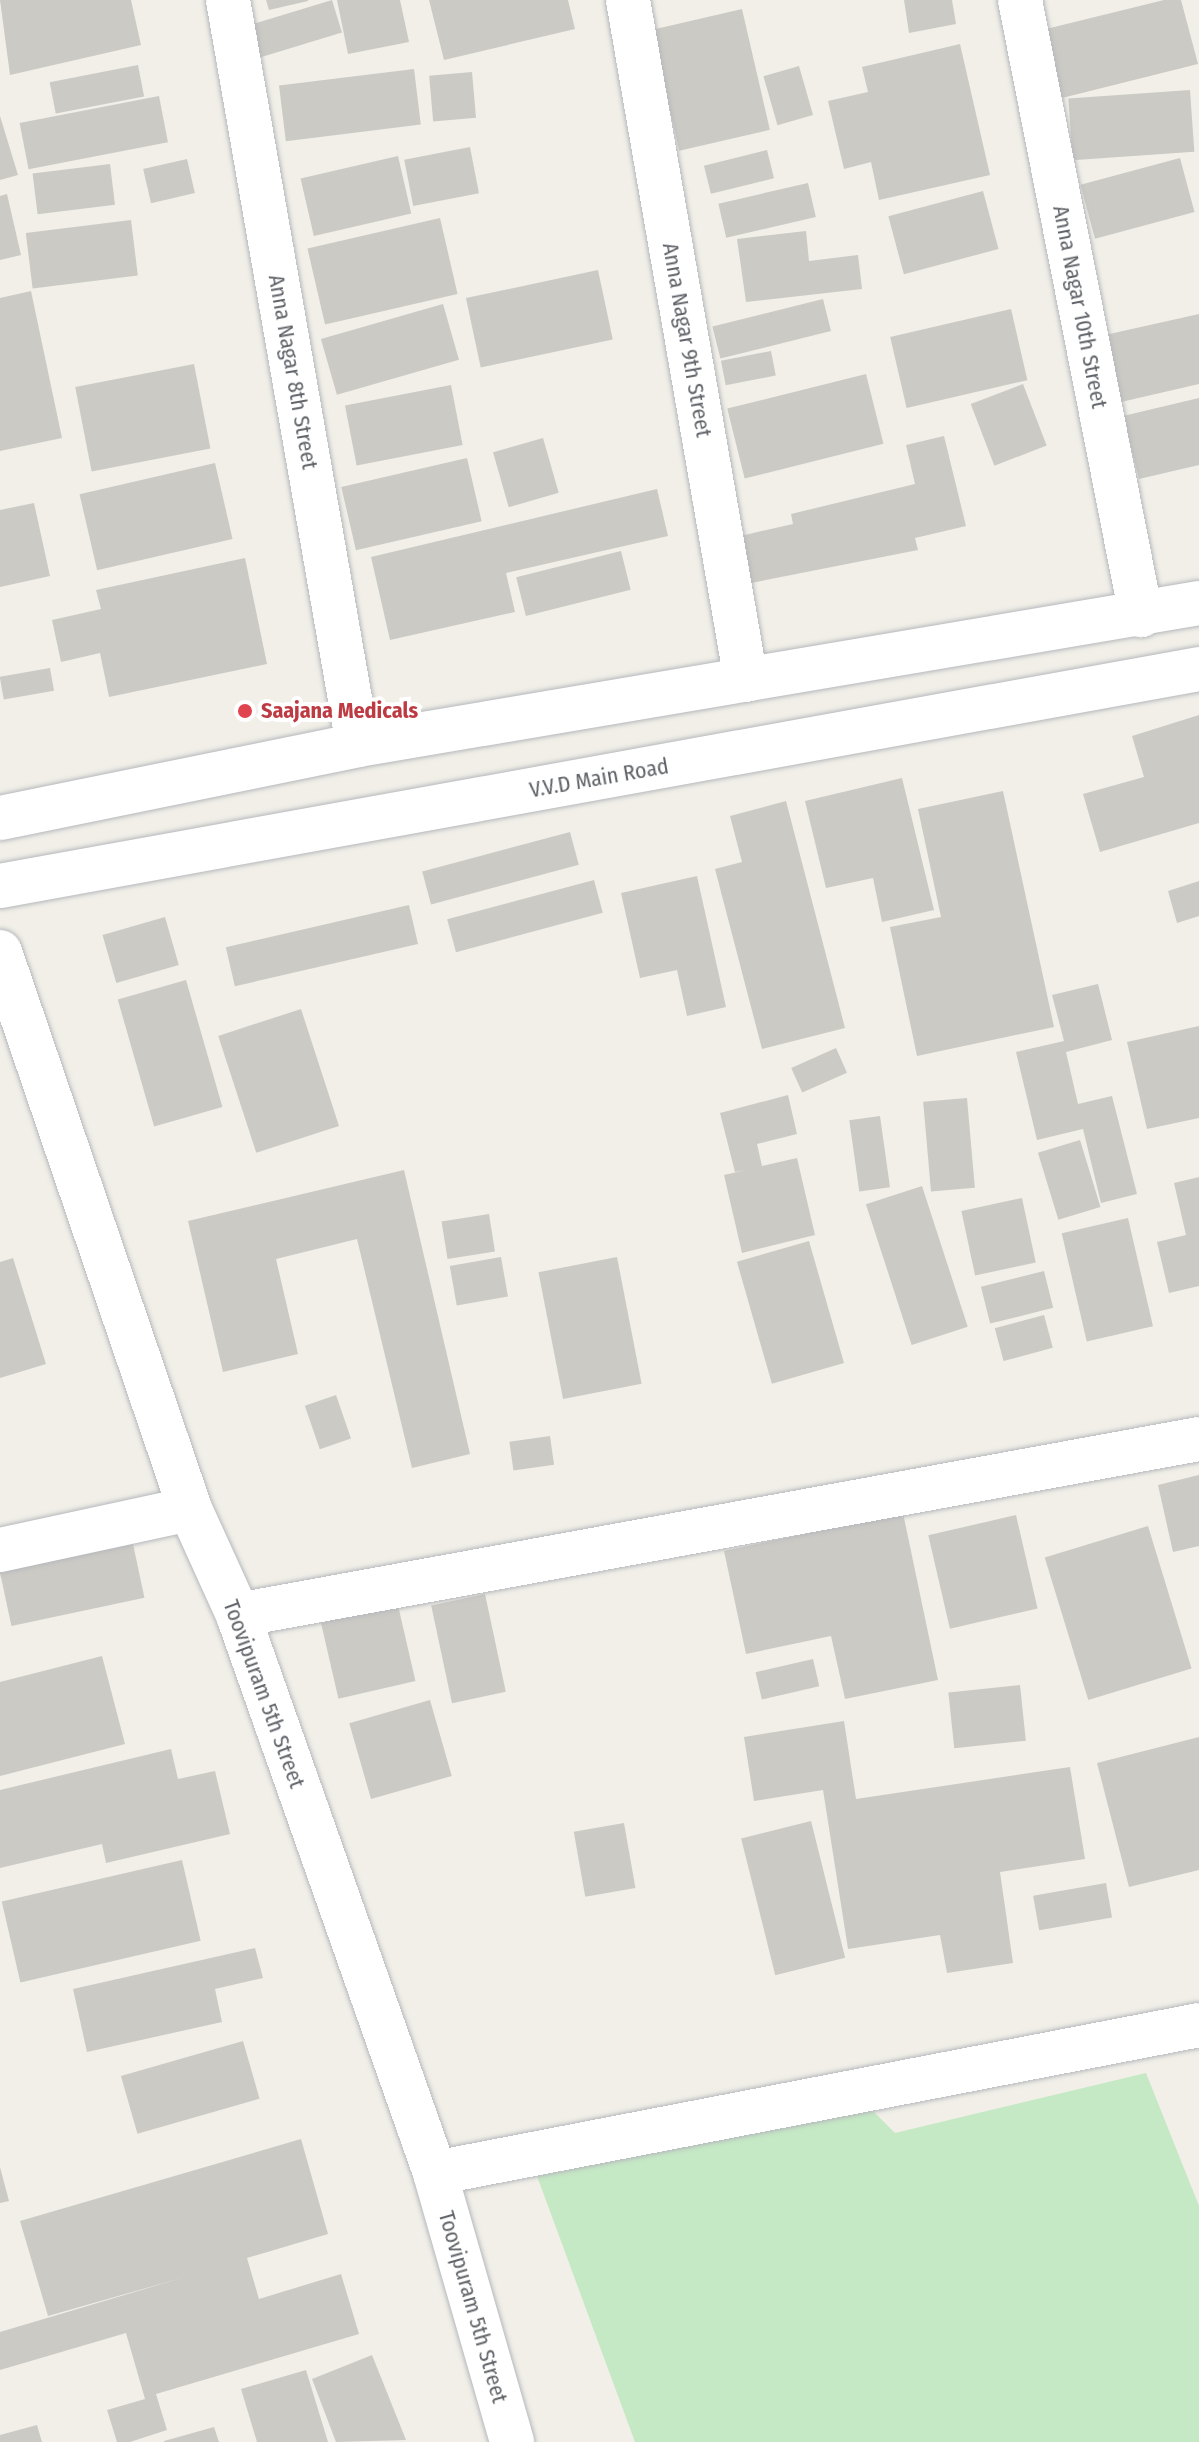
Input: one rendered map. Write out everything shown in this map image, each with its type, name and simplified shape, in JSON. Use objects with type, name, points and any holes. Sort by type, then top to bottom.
[{"type":"street","name":"Anna Nagar 8th Street","points":[[228,0],[358,745]]},
{"type":"street","name":"Anna Nagar 9th Street","points":[[628,0],[746,680]]},
{"type":"street","name":"Anna Nagar 10th Street","points":[[1020,0],[1141,615]]},
{"type":"street","points":[[0,818],[358,745],[1199,603]]},
{"type":"street","name":"V.V.D Main Road","points":[[0,886],[1199,669]]},
{"type":"street","name":"Toovipuram 5th Street","points":[[0,952],[190,1509],[238,1615],[435,2173],[512,2442]]},
{"type":"street","points":[[238,1615],[1199,1439]]},
{"type":"street","points":[[0,1550],[190,1509]]},
{"type":"street","points":[[435,2173],[1199,2025]]},
{"type":"green space","points":[[1146,2073],[1199,2206],[1199,2442],[635,2442],[537,2176],[867,2105],[895,2133]]},
{"type":"building","points":[[0,0],[131,0],[141,45],[10,75]]},
{"type":"building","points":[[266,0],[308,0],[308,1],[269,10]]},
{"type":"building","points":[[332,0],[342,33],[261,57],[251,25]]},
{"type":"building","points":[[337,0],[400,0],[409,42],[348,54]]},
{"type":"building","points":[[429,0],[568,0],[575,29],[444,60]]},
{"type":"building","points":[[904,0],[952,0],[956,24],[909,33]]},
{"type":"building","points":[[1164,0],[1181,0],[1198,64],[1054,100],[1038,31]]},
{"type":"building","points":[[742,9],[770,130],[679,151],[651,30]]},
{"type":"building","points":[[960,44],[990,175],[879,200],[871,162],[844,169],[828,101],[868,92],[862,67]]},
{"type":"building","points":[[138,65],[144,96],[56,114],[50,82]]},
{"type":"building","points":[[799,66],[813,115],[777,125],[763,76]]},
{"type":"building","points":[[414,69],[421,125],[286,141],[279,86]]},
{"type":"building","points":[[472,72],[476,118],[433,122],[429,76]]},
{"type":"building","points":[[1190,90],[1194,152],[1073,160],[1068,99]]},
{"type":"building","points":[[159,96],[168,142],[29,169],[20,123]]},
{"type":"building","points":[[0,116],[18,175],[0,180]]},
{"type":"building","points":[[470,147],[479,193],[413,206],[404,160]]},
{"type":"building","points":[[767,150],[774,178],[711,194],[704,166]]},
{"type":"building","points":[[398,156],[411,213],[314,236],[301,178]]},
{"type":"building","points":[[1180,158],[1194,212],[1095,239],[1081,185]]},
{"type":"building","points":[[187,159],[195,193],[151,203],[143,169]]},
{"type":"building","points":[[110,164],[115,205],[38,214],[33,174]]},
{"type":"building","points":[[808,183],[816,217],[726,238],[718,204]]},
{"type":"building","points":[[983,191],[999,249],[904,274],[888,216]]},
{"type":"building","points":[[7,194],[21,255],[0,260],[0,196]]},
{"type":"building","points":[[440,218],[458,294],[325,325],[307,249]]},
{"type":"building","points":[[131,220],[138,276],[33,289],[26,233]]},
{"type":"building","points":[[806,231],[809,261],[858,255],[862,289],[746,302],[737,239]]},
{"type":"building","points":[[598,270],[613,339],[481,368],[466,298]]},
{"type":"building","points":[[31,291],[62,438],[0,451],[0,298]]},
{"type":"building","points":[[823,299],[831,331],[720,359],[712,327]]},
{"type":"building","points":[[443,304],[459,360],[337,395],[321,339]]},
{"type":"building","points":[[1011,309],[1027,380],[907,408],[890,337]]},
{"type":"building","points":[[1199,314],[1199,384],[1121,402],[1105,335]]},
{"type":"building","points":[[771,351],[776,376],[726,385],[721,361]]},
{"type":"building","points":[[194,364],[210,448],[92,472],[75,387]]},
{"type":"building","points":[[866,374],[883,444],[745,478],[727,409]]},
{"type":"building","points":[[1023,384],[1047,446],[994,466],[971,404]]},
{"type":"building","points":[[451,385],[463,445],[357,465],[345,406]]},
{"type":"building","points":[[1199,398],[1199,465],[1139,479],[1123,416]]},
{"type":"building","points":[[944,436],[966,526],[915,538],[918,550],[746,584],[736,537],[793,524],[791,514],[915,484],[906,445]]},
{"type":"building","points":[[543,438],[559,493],[509,507],[493,452]]},
{"type":"building","points":[[467,458],[482,521],[356,550],[341,487]]},
{"type":"building","points":[[215,463],[233,539],[97,570],[80,494]]},
{"type":"building","points":[[657,489],[668,536],[506,573],[515,612],[390,640],[371,557]]},
{"type":"building","points":[[34,503],[50,576],[0,587],[0,510]]},
{"type":"building","points":[[621,551],[631,590],[526,616],[516,577]]},
{"type":"building","points":[[245,558],[267,664],[109,697],[100,653],[61,662],[52,620],[101,609],[96,590]]},
{"type":"building","points":[[50,668],[54,691],[4,700],[0,677]]},
{"type":"building","points":[[1199,715],[1199,823],[1100,852],[1083,794],[1144,777],[1132,736]]},
{"type":"building","points":[[902,778],[934,910],[882,922],[873,878],[826,888],[805,801]]},
{"type":"building","points":[[1003,791],[1054,1027],[917,1056],[890,927],[941,917],[918,809]]},
{"type":"building","points":[[786,801],[845,1028],[762,1049],[715,869],[742,862],[730,816]]},
{"type":"building","points":[[570,832],[579,865],[431,904],[422,872]]},
{"type":"building","points":[[697,876],[726,1007],[687,1016],[677,970],[640,978],[621,893]]},
{"type":"building","points":[[594,880],[603,913],[456,952],[447,919]]},
{"type":"building","points":[[1199,881],[1199,916],[1177,923],[1168,891]]},
{"type":"building","points":[[409,905],[418,944],[235,986],[226,947]]},
{"type":"building","points":[[165,917],[179,965],[116,983],[103,935]]},
{"type":"building","points":[[186,980],[222,1107],[154,1126],[118,1000]]},
{"type":"building","points":[[1098,984],[1112,1040],[1066,1052],[1078,1104],[1112,1096],[1137,1194],[1101,1203],[1083,1129],[1037,1140],[1016,1052],[1064,1041],[1052,995]]},
{"type":"building","points":[[301,1009],[339,1126],[256,1153],[218,1036]]},
{"type":"building","points":[[1199,1026],[1199,1118],[1147,1129],[1127,1042]]},
{"type":"building","points":[[836,1048],[847,1073],[802,1093],[791,1068]]},
{"type":"building","points":[[788,1095],[797,1134],[757,1144],[762,1166],[797,1158],[815,1235],[742,1253],[724,1175],[746,1170],[735,1172],[720,1113]]},
{"type":"building","points":[[967,1098],[975,1188],[931,1191],[923,1102]]},
{"type":"building","points":[[880,1116],[890,1187],[859,1192],[849,1120]]},
{"type":"building","points":[[1080,1140],[1100,1207],[1058,1220],[1038,1153]]},
{"type":"building","points":[[404,1170],[470,1454],[412,1468],[357,1239],[276,1259],[298,1354],[223,1372],[188,1221]]},
{"type":"building","points":[[1199,1177],[1199,1286],[1169,1293],[1157,1242],[1186,1235],[1174,1183]]},
{"type":"building","points":[[922,1186],[968,1327],[912,1345],[866,1204]]},
{"type":"building","points":[[1022,1198],[1036,1263],[975,1275],[961,1211]]},
{"type":"building","points":[[489,1214],[495,1252],[448,1259],[442,1222]]},
{"type":"building","points":[[1128,1218],[1153,1326],[1087,1341],[1062,1233]]},
{"type":"building","points":[[809,1241],[844,1363],[772,1384],[737,1262]]},
{"type":"building","points":[[501,1257],[508,1296],[457,1305],[450,1266]]},
{"type":"building","points":[[617,1257],[642,1384],[563,1399],[538,1272]]},
{"type":"building","points":[[13,1258],[46,1364],[0,1378],[0,1262]]},
{"type":"building","points":[[1044,1271],[1053,1308],[990,1324],[981,1287]]},
{"type":"building","points":[[1044,1315],[1053,1348],[1004,1361],[995,1328]]},
{"type":"building","points":[[336,1395],[351,1438],[320,1449],[305,1406]]},
{"type":"building","points":[[550,1436],[554,1465],[513,1470],[509,1442]]},
{"type":"building","points":[[1199,1475],[1199,1546],[1173,1552],[1158,1485]]},
{"type":"building","points":[[903,1513],[938,1680],[845,1699],[831,1636],[746,1654],[724,1551]]},
{"type":"building","points":[[1016,1515],[1038,1609],[950,1629],[928,1535]]},
{"type":"building","points":[[1148,1526],[1192,1668],[1088,1700],[1045,1558]]},
{"type":"building","points":[[133,1544],[144,1598],[11,1626],[0,1572]]},
{"type":"building","points":[[485,1594],[506,1692],[452,1703],[431,1605]]},
{"type":"building","points":[[397,1601],[415,1681],[338,1699],[320,1619]]},
{"type":"building","points":[[102,1656],[125,1744],[0,1776],[0,1682]]},
{"type":"building","points":[[813,1659],[819,1686],[762,1700],[756,1672]]},
{"type":"building","points":[[1020,1685],[1026,1741],[954,1748],[948,1693]]},
{"type":"building","points":[[430,1700],[452,1776],[371,1799],[349,1723]]},
{"type":"building","points":[[844,1721],[856,1799],[1070,1767],[1085,1859],[1000,1872],[1013,1963],[947,1973],[940,1935],[848,1949],[823,1790],[754,1801],[744,1737]]},
{"type":"building","points":[[1199,1737],[1199,1870],[1129,1887],[1097,1763]]},
{"type":"building","points":[[171,1749],[178,1779],[215,1771],[230,1834],[106,1863],[102,1844],[0,1868],[0,1790]]},
{"type":"building","points":[[811,1821],[845,1958],[775,1975],[741,1838]]},
{"type":"building","points":[[624,1823],[635,1888],[585,1897],[574,1832]]},
{"type":"building","points":[[182,1860],[201,1941],[20,1982],[2,1902]]},
{"type":"building","points":[[1106,1883],[1112,1917],[1039,1930],[1033,1896]]},
{"type":"building","points":[[255,1948],[263,1978],[215,1989],[222,2022],[87,2052],[73,1989]]},
{"type":"building","points":[[243,2041],[260,2099],[137,2134],[121,2076]]},
{"type":"building","points":[[301,2139],[328,2234],[247,2258],[259,2299],[341,2274],[359,2334],[156,2394],[167,2430],[130,2442],[117,2442],[107,2410],[145,2399],[126,2333],[0,2370],[0,2332],[185,2277],[48,2316],[20,2221]]},
{"type":"building","points":[[0,2167],[9,2201],[0,2203]]},
{"type":"building","points":[[372,2355],[406,2440],[336,2442],[312,2379]]},
{"type":"building","points":[[306,2370],[328,2442],[257,2442],[241,2389]]},
{"type":"building","points":[[37,2425],[42,2442],[0,2442],[0,2435]]},
{"type":"building","points":[[214,2427],[219,2442],[164,2442],[164,2441]]},
{"type":"place","name":"Saajana Medicals","points":[[245,711]]}]
